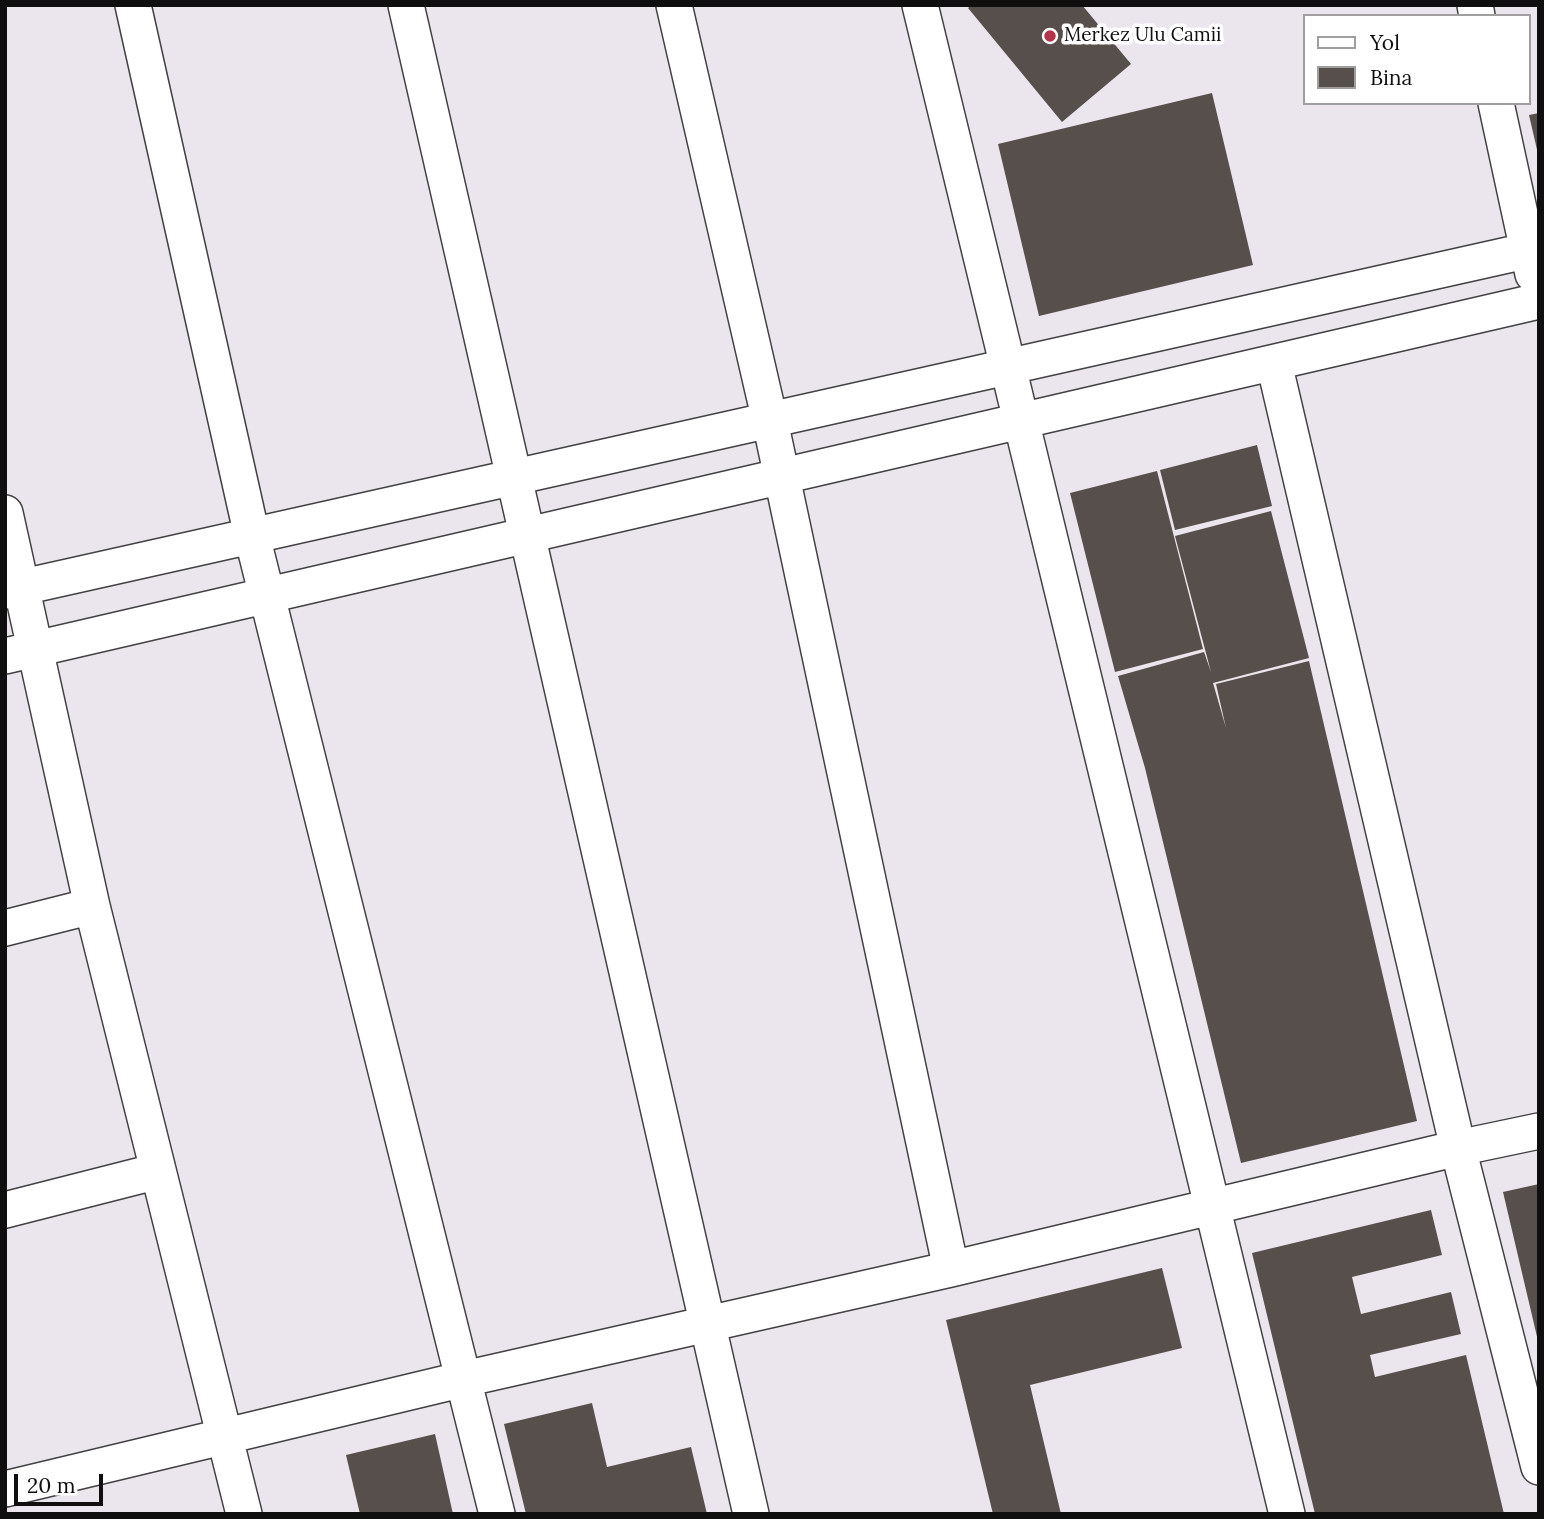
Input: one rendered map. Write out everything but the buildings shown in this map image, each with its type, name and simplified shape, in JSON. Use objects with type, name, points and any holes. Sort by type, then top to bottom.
[{"type":"street","points":[[133,5],[252,536],[497,1514]]},
{"type":"street","points":[[406,5],[751,1514]]},
{"type":"street","points":[[674,5],[770,421],[951,1269]]},
{"type":"street","points":[[920,5],[1287,1514]]},
{"type":"street","points":[[21,652],[1539,300],[1533,250],[1497,105]]},
{"type":"street","points":[[14,590],[1533,250]]},
{"type":"street","points":[[1274,363],[1458,1148],[1539,1467]]},
{"type":"street","points":[[5,513],[21,652],[92,906],[227,1436],[244,1514]]},
{"type":"street","points":[[5,928],[92,906]]},
{"type":"street","points":[[5,1489],[464,1379],[951,1269],[1539,1130]]},
{"type":"street","points":[[5,1210],[158,1171]]},
{"type":"shaded area","points":[[5,5],[1539,5],[1539,1514],[5,1514]]},
{"type":"place","name":"Merkez Ulu Camii","points":[[1050,36]]}]
